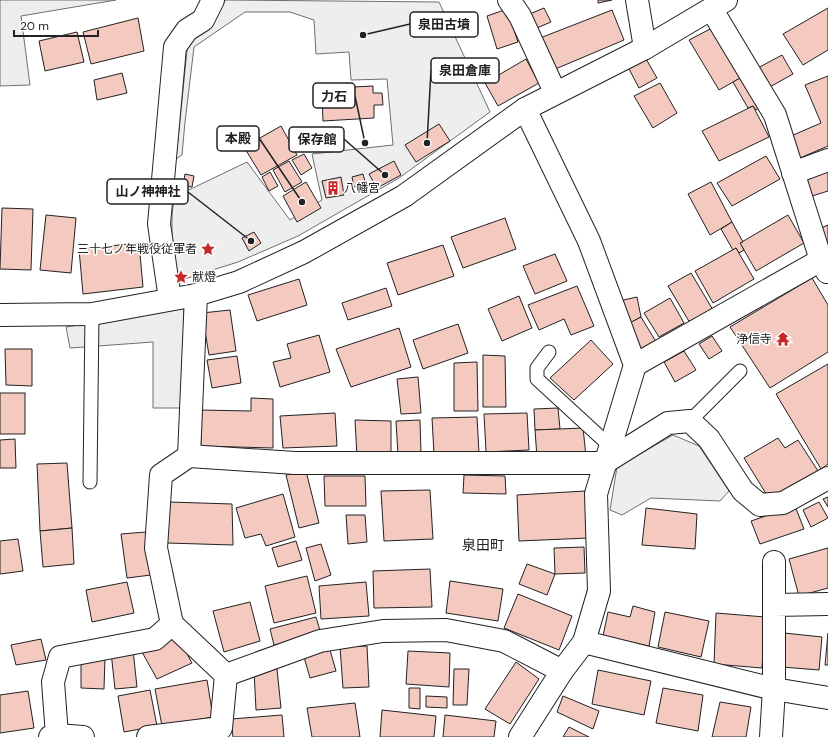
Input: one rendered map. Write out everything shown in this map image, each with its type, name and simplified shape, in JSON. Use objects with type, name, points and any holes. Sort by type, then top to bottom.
[{"type":"street","points":[[170,299],[159,224],[175,47],[187,30],[203,20],[213,0]]},
{"type":"street","points":[[509,0],[520,16],[555,92]]},
{"type":"street","points":[[637,0],[645,48]]},
{"type":"street","points":[[0,315],[92,314],[196,295],[239,282],[304,252],[404,196],[525,109],[555,92],[645,48],[719,5],[775,115],[824,266],[635,365]]},
{"type":"street","points":[[520,737],[562,671],[584,642],[599,591],[596,494],[635,365],[589,242],[525,109]]},
{"type":"street","points":[[793,173],[828,160]]},
{"type":"street","points":[[189,456],[196,295]]},
{"type":"street","points":[[226,675],[172,624],[156,548],[161,475],[189,456],[295,463],[607,454],[668,423],[690,421],[709,439],[743,492],[760,505],[783,503],[828,478]]},
{"type":"street","points":[[771,737],[774,689],[774,562]]},
{"type":"street","points":[[774,605],[828,604]]},
{"type":"street","points":[[83,737],[54,736],[53,682],[60,657],[156,639],[172,624]]},
{"type":"street","points":[[226,675],[320,641],[383,631],[446,630],[504,641],[562,671]]},
{"type":"street","points":[[584,642],[774,689],[828,698]]},
{"type":"street","points":[[148,737],[204,734],[221,728],[226,675]]},
{"type":"lane","points":[[90,482],[92,314]]},
{"type":"lane","points":[[549,352],[538,368],[537,379],[607,454]]},
{"type":"lane","points":[[690,421],[740,371]]},
{"type":"shaded area","points":[[0,0],[116,0],[21,16],[30,85],[0,86]]},
{"type":"shaded area","points":[[225,0],[439,2],[490,112],[399,178],[298,236],[238,262],[181,280],[172,267],[172,216],[174,197],[247,162],[290,220],[322,200],[312,154],[393,145],[387,79],[351,80],[349,52],[316,54],[314,20],[290,12],[245,12],[194,47],[182,155],[176,159],[188,41],[208,25]]},
{"type":"shaded area","points":[[184,308],[183,408],[153,408],[153,342],[70,348],[66,327]]},
{"type":"shaded area","points":[[673,435],[699,446],[729,491],[720,501],[651,498],[622,515],[610,510],[617,467]]},
{"type":"building","points":[[598,0],[612,0],[598,3]]},
{"type":"building","points":[[544,8],[551,22],[532,30],[525,16]]},
{"type":"building","points":[[828,8],[828,50],[803,65],[783,34]]},
{"type":"building","points":[[507,9],[518,42],[497,49],[487,16]]},
{"type":"building","points":[[612,10],[624,40],[553,70],[540,38]]},
{"type":"building","points":[[138,18],[144,51],[91,64],[83,32]]},
{"type":"building","points":[[712,28],[742,77],[719,90],[689,40]]},
{"type":"building","points":[[77,32],[84,62],[45,71],[39,41]]},
{"type":"building","points":[[782,55],[793,74],[768,88],[756,69]]},
{"type":"building","points":[[645,57],[657,78],[639,88],[628,67]]},
{"type":"building","points":[[526,59],[539,83],[498,106],[485,83]]},
{"type":"building","points":[[122,73],[127,93],[97,100],[94,80]]},
{"type":"building","points":[[828,76],[828,146],[800,158],[791,136],[821,123],[805,85]]},
{"type":"building","points":[[742,77],[760,107],[756,110],[753,106],[748,108],[733,82]]},
{"type":"building","points":[[660,83],[677,113],[653,128],[634,96]]},
{"type":"building","points":[[373,86],[373,93],[382,93],[383,105],[374,105],[374,118],[323,121],[322,97],[354,96],[353,87]]},
{"type":"building","points":[[753,106],[769,137],[719,161],[702,131]]},
{"type":"building","points":[[439,124],[450,141],[416,162],[405,145]]},
{"type":"building","points":[[281,126],[297,155],[261,175],[244,147]]},
{"type":"building","points":[[304,154],[312,168],[301,175],[292,160]]},
{"type":"building","points":[[766,156],[780,179],[732,206],[717,183]]},
{"type":"building","points":[[289,161],[302,182],[285,192],[273,170]]},
{"type":"building","points":[[394,161],[401,175],[377,188],[369,174]]},
{"type":"building","points":[[828,170],[828,191],[812,196],[805,178]]},
{"type":"building","points":[[270,172],[278,186],[269,191],[262,177]]},
{"type":"building","points":[[185,174],[194,176],[192,187],[183,186]]},
{"type":"building","points":[[363,174],[366,185],[354,187],[352,177]]},
{"type":"building","name":"八幡宮","points":[[341,177],[344,195],[326,198],[322,181]]},
{"type":"building","points":[[306,182],[321,208],[297,222],[283,196]]},
{"type":"building","points":[[711,182],[732,222],[710,235],[688,194]]},
{"type":"building","points":[[2,208],[33,209],[31,270],[0,269]]},
{"type":"building","points":[[46,215],[76,218],[71,273],[40,270]]},
{"type":"building","points":[[788,215],[804,243],[756,271],[740,243]]},
{"type":"building","points":[[505,218],[516,249],[463,268],[451,237]]},
{"type":"building","points":[[732,222],[743,242],[740,243],[744,250],[739,253],[736,248],[733,250],[721,229]]},
{"type":"building","points":[[828,225],[828,247],[819,229]]},
{"type":"building","points":[[254,232],[261,243],[249,251],[242,238]]},
{"type":"building","points":[[139,243],[143,287],[83,294],[79,249]]},
{"type":"building","points":[[443,245],[454,276],[398,295],[387,263]]},
{"type":"building","points":[[736,248],[754,279],[713,303],[695,271]]},
{"type":"building","points":[[555,254],[567,281],[535,294],[523,266]]},
{"type":"building","points":[[691,273],[713,310],[690,323],[668,286]]},
{"type":"building","name":"浄信寺","points":[[812,278],[828,305],[828,352],[770,388],[730,327]]},
{"type":"building","points":[[299,279],[307,305],[257,321],[248,295]]},
{"type":"building","points":[[577,286],[594,326],[571,335],[564,319],[539,330],[528,305]]},
{"type":"building","points":[[386,288],[392,306],[348,320],[342,303]]},
{"type":"building","points":[[519,296],[532,328],[502,341],[488,309]]},
{"type":"building","points":[[637,297],[641,317],[624,326],[619,301]]},
{"type":"building","points":[[670,298],[684,323],[659,337],[644,313]]},
{"type":"building","points":[[230,310],[236,351],[209,355],[202,313]]},
{"type":"building","points":[[641,317],[658,345],[641,355],[624,326]]},
{"type":"building","points":[[458,324],[468,353],[423,369],[413,340]]},
{"type":"building","points":[[399,328],[411,367],[351,387],[336,349]]},
{"type":"building","points":[[319,335],[330,372],[280,387],[273,362],[291,358],[287,344]]},
{"type":"building","points":[[712,336],[722,351],[709,359],[699,344]]},
{"type":"building","points":[[591,340],[613,364],[574,400],[550,378]]},
{"type":"building","points":[[5,349],[32,349],[32,386],[6,385]]},
{"type":"building","points":[[684,351],[696,370],[675,382],[664,362]]},
{"type":"building","points":[[483,355],[505,356],[506,407],[483,407]]},
{"type":"building","points":[[237,356],[241,383],[212,388],[207,360]]},
{"type":"building","points":[[477,362],[478,411],[454,411],[454,363]]},
{"type":"building","points":[[828,364],[828,464],[821,469],[776,394]]},
{"type":"building","points":[[418,377],[421,413],[401,414],[397,379]]},
{"type":"building","points":[[0,393],[25,393],[25,434],[0,434]]},
{"type":"building","points":[[251,398],[273,399],[273,448],[201,446],[200,410],[251,411]]},
{"type":"building","points":[[558,408],[560,429],[535,430],[534,409]]},
{"type":"building","points":[[335,413],[337,446],[283,448],[280,416]]},
{"type":"building","points":[[527,413],[529,450],[486,452],[484,414]]},
{"type":"building","points":[[477,417],[479,453],[434,454],[432,418]]},
{"type":"building","points":[[355,420],[391,421],[391,457],[357,457]]},
{"type":"building","points":[[420,420],[421,453],[398,455],[396,421]]},
{"type":"building","points":[[583,428],[586,456],[537,458],[535,430]]},
{"type":"building","points":[[778,438],[785,448],[798,440],[818,471],[770,500],[744,458]]},
{"type":"building","points":[[15,439],[16,468],[0,468],[0,440]]},
{"type":"building","points":[[67,463],[72,528],[40,531],[37,464]]},
{"type":"building","points":[[306,471],[319,523],[299,528],[286,475]]},
{"type":"building","points":[[464,475],[505,476],[506,494],[463,493]]},
{"type":"building","points":[[324,476],[365,476],[366,506],[325,506]]},
{"type":"building","points":[[430,490],[433,539],[384,541],[381,491]]},
{"type":"building","points":[[585,491],[589,538],[519,541],[517,495]]},
{"type":"building","points":[[283,494],[295,537],[266,546],[261,534],[245,538],[236,508]]},
{"type":"building","points":[[828,497],[828,507],[823,499]]},
{"type":"building","points":[[169,502],[232,504],[233,545],[167,543]]},
{"type":"building","points":[[819,502],[828,518],[811,527],[803,510]]},
{"type":"building","points":[[795,506],[804,529],[760,544],[751,521]]},
{"type":"building","points":[[646,508],[697,514],[695,549],[642,545]]},
{"type":"building","points":[[346,515],[365,515],[367,542],[348,544]]},
{"type":"building","points":[[72,528],[74,564],[43,567],[40,531]]},
{"type":"building","points":[[146,532],[151,575],[127,578],[121,534]]},
{"type":"building","points":[[18,539],[23,571],[0,574],[0,541]]},
{"type":"building","points":[[296,541],[302,560],[278,567],[272,548]]},
{"type":"building","points":[[321,544],[331,575],[315,581],[306,548]]},
{"type":"building","points":[[584,547],[585,573],[555,574],[554,548]]},
{"type":"building","points":[[828,548],[828,588],[799,596],[789,559]]},
{"type":"building","points":[[527,564],[555,574],[547,595],[519,584]]},
{"type":"building","points":[[430,569],[432,607],[374,608],[373,571]]},
{"type":"building","points":[[307,576],[316,613],[274,623],[265,586]]},
{"type":"building","points":[[450,581],[503,589],[498,621],[446,613]]},
{"type":"building","points":[[127,582],[134,613],[92,622],[86,590]]},
{"type":"building","points":[[366,582],[369,616],[321,619],[319,586]]},
{"type":"building","points":[[518,594],[572,616],[559,650],[504,628]]},
{"type":"building","points":[[250,602],[260,641],[224,652],[213,611]]},
{"type":"building","points":[[633,606],[655,612],[649,646],[603,636],[608,612],[630,617]]},
{"type":"building","points":[[665,612],[709,621],[701,657],[658,647]]},
{"type":"building","points":[[716,613],[765,617],[762,668],[714,664]]},
{"type":"building","points":[[316,617],[321,634],[274,645],[270,629]]},
{"type":"building","points":[[784,633],[822,637],[819,670],[782,667]]},
{"type":"building","points":[[828,633],[828,665],[825,665]]},
{"type":"building","points":[[177,635],[192,663],[157,679],[142,652]]},
{"type":"building","points":[[41,639],[46,660],[16,665],[11,645]]},
{"type":"building","points":[[367,646],[369,687],[343,688],[340,647]]},
{"type":"building","points":[[133,650],[137,687],[115,689],[111,652]]},
{"type":"building","points":[[330,650],[336,671],[310,678],[304,657]]},
{"type":"building","points":[[408,651],[450,653],[449,687],[406,684]]},
{"type":"building","points":[[81,657],[105,657],[104,689],[81,688]]},
{"type":"building","points":[[516,662],[539,679],[510,724],[485,709]]},
{"type":"building","points":[[277,669],[281,708],[256,710],[254,671]]},
{"type":"building","points":[[454,669],[469,669],[467,705],[453,705]]},
{"type":"building","points":[[598,670],[651,681],[644,715],[592,704]]},
{"type":"building","points":[[207,680],[213,717],[162,726],[155,689]]},
{"type":"building","points":[[409,688],[420,688],[420,709],[409,708]]},
{"type":"building","points":[[663,688],[703,695],[698,731],[656,723]]},
{"type":"building","points":[[150,690],[157,726],[124,732],[118,696]]},
{"type":"building","points":[[28,691],[34,728],[0,733],[0,695]]},
{"type":"building","points":[[426,696],[447,697],[447,708],[426,707]]},
{"type":"building","points":[[563,696],[599,711],[593,729],[557,712]]},
{"type":"building","points":[[720,702],[751,707],[746,737],[712,737]]},
{"type":"building","points":[[355,703],[360,737],[312,737],[307,708]]},
{"type":"building","points":[[382,710],[436,716],[434,737],[380,737]]},
{"type":"building","points":[[282,715],[284,737],[233,737],[231,719]]},
{"type":"building","points":[[445,715],[496,721],[494,737],[443,737]]},
{"type":"building","points":[[569,727],[589,737],[563,737]]},
{"type":"place","name":"泉田古墳","points":[[363,35]]},
{"type":"place","name":"力石","points":[[365,143]]},
{"type":"place","name":"泉田倉庫","points":[[427,143]]},
{"type":"place","name":"保存館","points":[[385,175]]},
{"type":"place","name":"八幡宮","points":[[333,188]]},
{"type":"place","name":"本殿","points":[[302,202]]},
{"type":"place","name":"山ノ神神社","points":[[251,241]]},
{"type":"place","name":"三十七ノ年戦役従軍者","points":[[208,249]]},
{"type":"place","name":"献燈","points":[[181,277]]},
{"type":"place","name":"浄信寺","points":[[783,339]]},
{"type":"district","name":"泉田町","points":[[483,545]]}]
